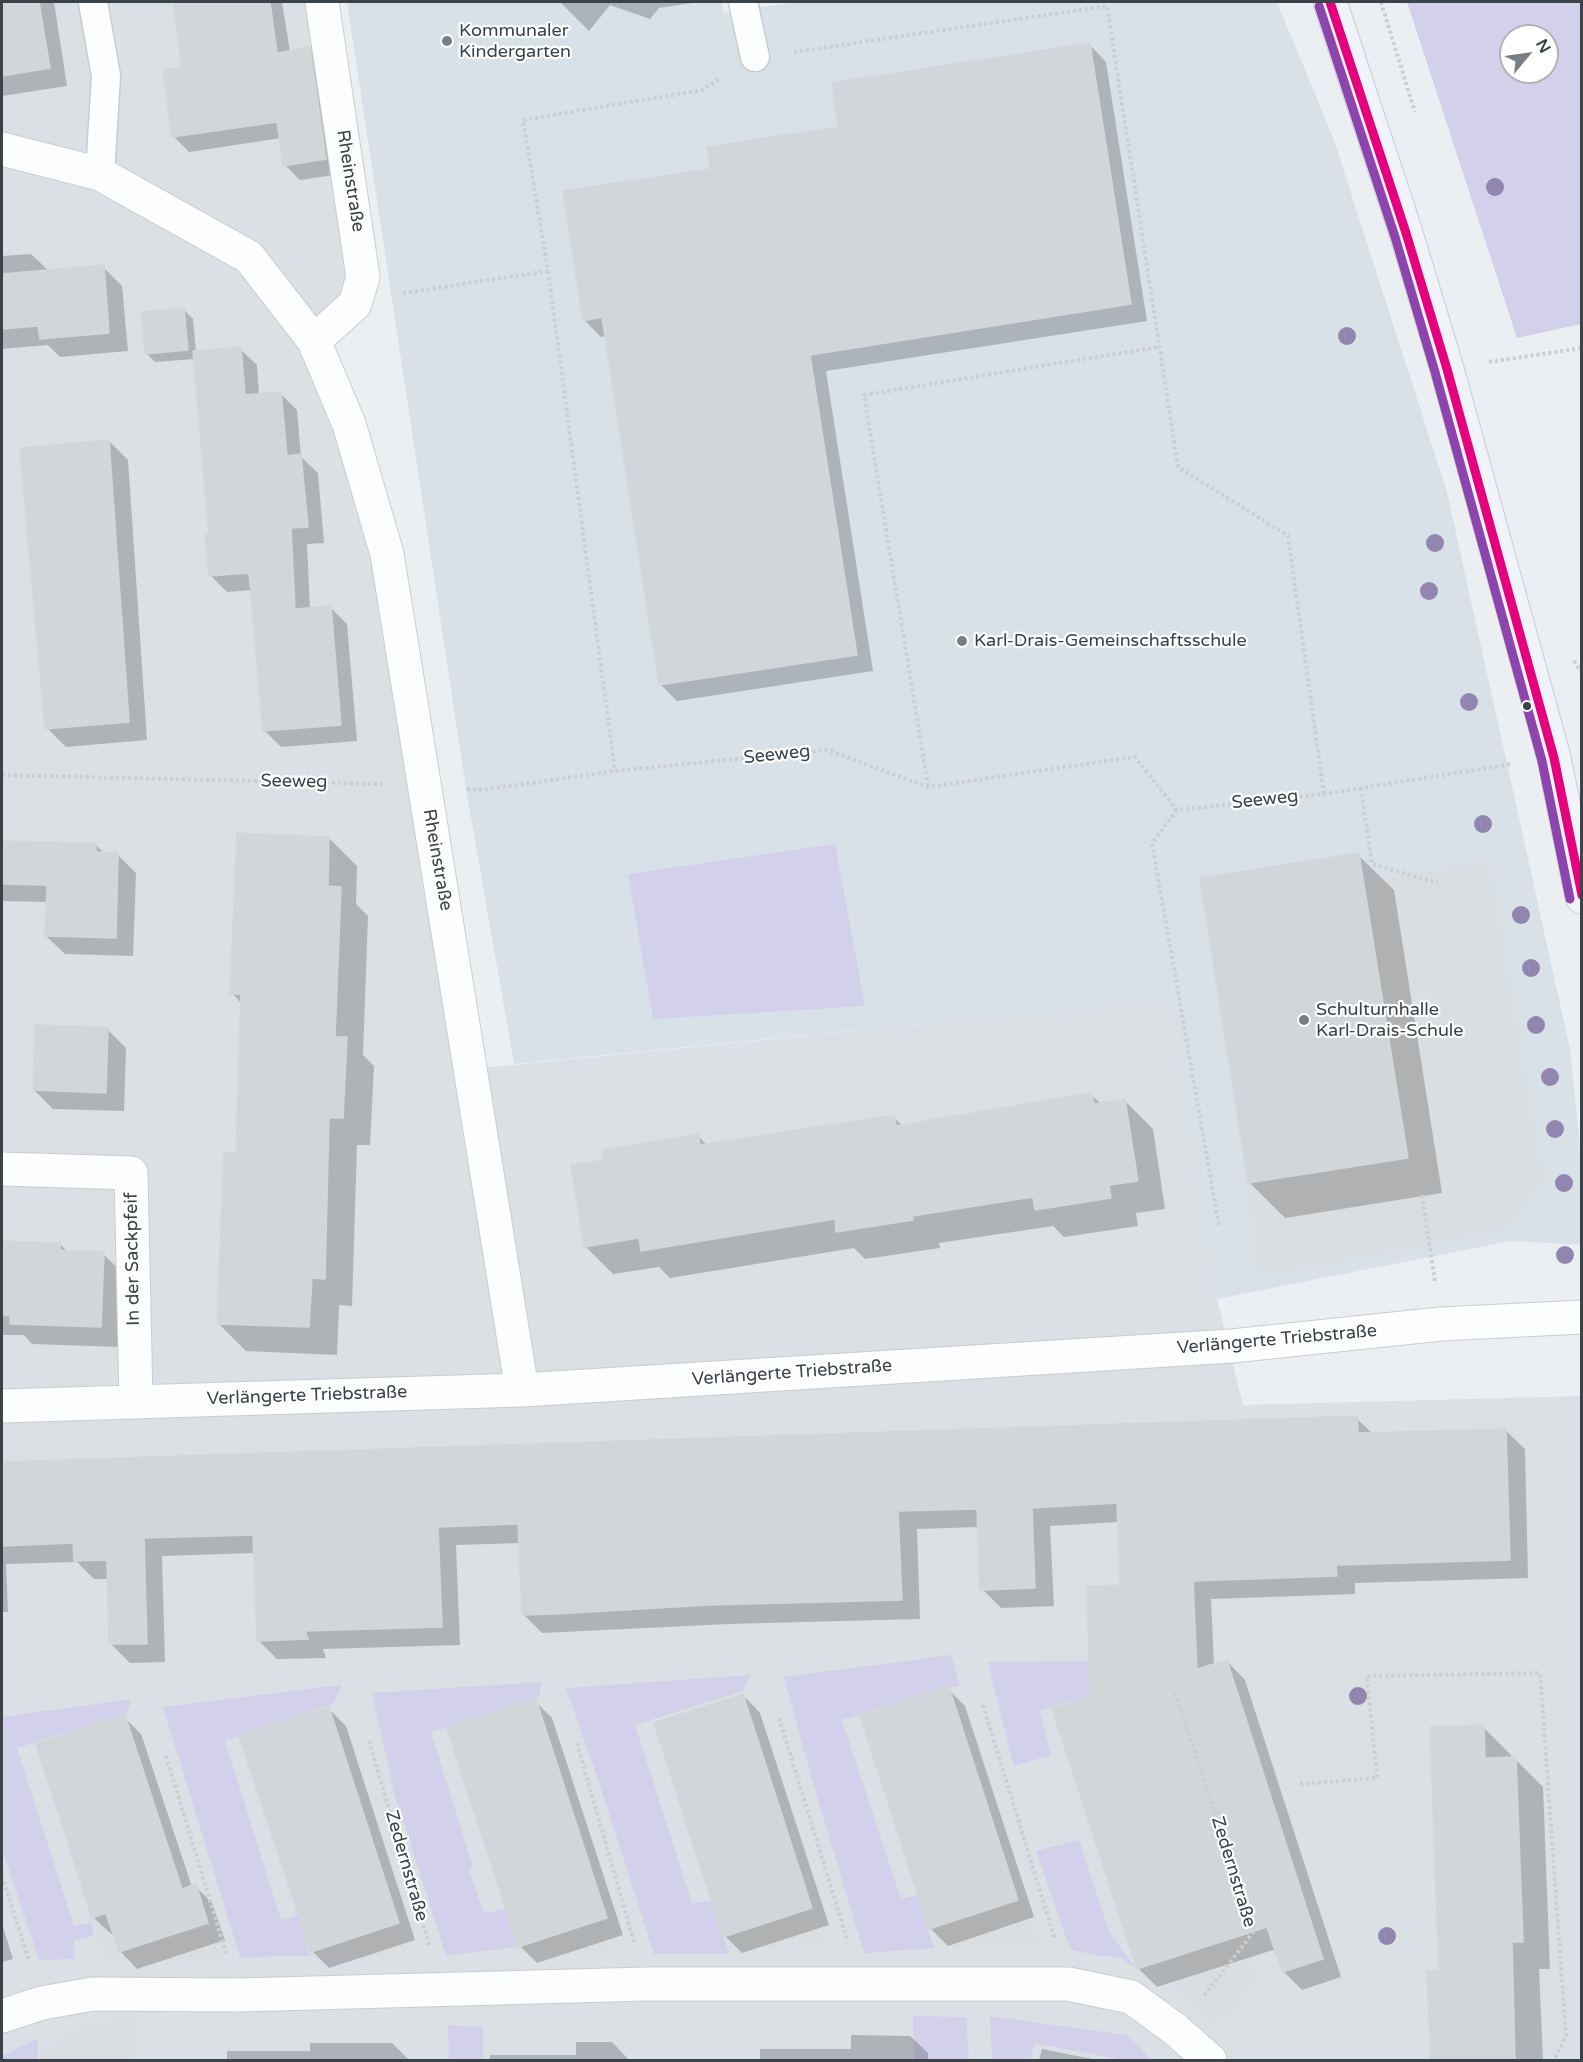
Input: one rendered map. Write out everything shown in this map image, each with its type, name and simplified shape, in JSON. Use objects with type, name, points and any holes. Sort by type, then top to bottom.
[{"type":"main road","points":[[1330,2],[1406,233],[1447,369],[1554,758],[1581,897]]},
{"type":"street","name":"Rheinstraße","points":[[322,2],[363,277],[355,304]]},
{"type":"street","name":"Rheinstraße","points":[[2,149],[100,174],[249,257],[314,341],[349,424],[387,554],[522,1390]]},
{"type":"street","points":[[314,341],[355,304]]},
{"type":"street","name":"In der Sackpfeif","points":[[2,1169],[131,1173],[136,1402]]},
{"type":"street","name":"Verlängerte Triebstraße","points":[[2,1406],[522,1390],[1232,1346],[1441,1324],[1581,1317]]},
{"type":"street","points":[[2,2016],[42,2003],[93,1994],[239,1995],[646,1984],[1068,1984],[1131,1997],[1176,2030],[1210,2061]]},
{"type":"lane","points":[[93,2],[106,76],[100,174]]},
{"type":"lane","points":[[743,2],[754,57]]},
{"type":"path","points":[[615,771],[548,271],[523,120],[702,90],[754,57],[1107,6],[1178,467],[1288,536],[1324,794]]},
{"type":"path","points":[[355,304],[404,293],[548,271]]},
{"type":"path","points":[[928,787],[864,394],[1158,347]]},
{"type":"path","points":[[1447,369],[1581,348]]},
{"type":"path","name":"Seeweg","points":[[2,776],[362,783],[482,790],[615,771],[827,750],[928,787],[1135,757],[1177,810],[1324,794],[1554,758]]},
{"type":"path","points":[[1361,788],[1372,864],[1438,882]]},
{"type":"path","points":[[1177,810],[1152,843],[1219,1226]]},
{"type":"path","points":[[1422,1195],[1441,1324]]},
{"type":"path","points":[[1300,1784],[1377,1778],[1367,1676],[1540,1673],[1566,2036],[1554,2061]]},
{"type":"path","name":"Zedernstraße","points":[[1175,1693],[1255,1930],[1176,2030]]},
{"type":"path","points":[[983,1705],[1068,1984]]},
{"type":"path","points":[[779,1718],[861,1985]]},
{"type":"path","name":"Zedernstraße","points":[[369,1742],[443,1991]]},
{"type":"path","points":[[577,1743],[646,1984]]},
{"type":"path","points":[[166,1756],[239,1995]]},
{"type":"path","points":[[2,1876],[42,2003]]},
{"type":"shaded area","points":[[2,2],[319,2],[363,277],[314,341],[349,424],[471,1069],[1172,999],[1217,1299],[1243,1405],[1581,1396],[1581,2060],[2,2060]]},
{"type":"shaded area","name":"Karl-Drais-Gemeinschaftsschule","points":[[347,2],[722,2],[724,13],[796,2],[1277,2],[1334,140],[1447,492],[1570,1049],[1581,1156],[1581,1245],[1511,1241],[1217,1299],[1172,999],[514,1064],[466,789]]},
{"type":"shaded area","points":[[1407,2],[1581,2],[1581,324],[1517,338]]},
{"type":"shaded area","points":[[835,844],[865,1006],[653,1019],[628,874]]},
{"type":"shaded area","points":[[1488,861],[1543,1182],[1503,1229],[1261,1275],[1248,1183],[1407,1158],[1363,882]]},
{"type":"shaded area","points":[[951,1655],[960,1686],[948,1687],[842,1720],[901,1899],[917,1895],[934,1948],[864,1953],[784,1677]]},
{"type":"shaded area","points":[[1157,1660],[1149,1678],[1040,1711],[1051,1755],[1014,1766],[988,1662]]},
{"type":"shaded area","points":[[750,1675],[743,1691],[635,1725],[692,1903],[712,1901],[729,1954],[654,1954],[600,1785],[566,1688]]},
{"type":"shaded area","points":[[542,1682],[539,1697],[431,1732],[473,1867],[469,1871],[484,1913],[506,1909],[518,1947],[446,1956],[394,1792],[372,1693]]},
{"type":"shaded area","points":[[342,1685],[333,1704],[225,1741],[281,1920],[298,1915],[310,1956],[240,1957],[163,1707]]},
{"type":"shaded area","points":[[132,1699],[126,1714],[17,1748],[74,1926],[92,1922],[94,1936],[74,1940],[75,1959],[39,1960],[2,1849],[2,1717]]},
{"type":"shaded area","points":[[1079,1840],[1110,1934],[1137,1969],[1119,1957],[1099,1956],[1073,1950],[1067,1940],[1036,1851]]},
{"type":"shaded area","points":[[1024,1899],[1038,1946],[937,1947],[933,1930]]},
{"type":"shaded area","points":[[813,1911],[825,1946],[730,1948],[728,1938]]},
{"type":"shaded area","points":[[103,1919],[117,1954],[210,1926],[224,1963],[104,1958],[95,1922]]},
{"type":"shaded area","points":[[602,1921],[610,1950],[521,1952],[518,1947]]},
{"type":"shaded area","points":[[399,1923],[406,1954],[311,1958],[310,1952]]},
{"type":"shaded area","points":[[1246,1933],[1259,1976],[1218,2027],[1157,1965]]},
{"type":"shaded area","points":[[137,2016],[133,2060],[38,2060],[38,2055],[74,2029]]},
{"type":"shaded area","points":[[913,2016],[966,2017],[969,2060],[914,2060]]},
{"type":"shaded area","points":[[990,2016],[1126,2035],[1152,2060],[1122,2060],[1035,2043],[1030,2060],[992,2060]]},
{"type":"shaded area","points":[[448,2025],[483,2027],[483,2060],[449,2060]]},
{"type":"shaded area","points":[[38,2038],[38,2060],[2,2060],[2,2056]]},
{"type":"building","points":[[2,2],[39,2],[50,68],[2,76]]},
{"type":"building","points":[[173,2],[270,2],[277,53],[310,47],[326,159],[283,166],[277,122],[172,137],[163,70],[182,68]]},
{"type":"building","points":[[1090,43],[1131,304],[810,355],[857,655],[659,685],[602,317],[583,321],[563,191],[710,169],[707,147],[838,127],[832,83]]},
{"type":"building","points":[[104,265],[109,333],[40,339],[38,326],[2,329],[2,274]]},
{"type":"building","points":[[184,308],[188,350],[145,354],[141,312]]},
{"type":"building","points":[[241,347],[245,395],[281,392],[287,456],[301,454],[308,527],[291,528],[295,609],[331,606],[341,725],[263,731],[249,573],[209,576],[205,535],[209,535],[193,351]]},
{"type":"building","points":[[109,440],[129,722],[45,729],[20,448]]},
{"type":"building","points":[[237,833],[329,837],[328,886],[341,887],[335,1037],[347,1037],[343,1118],[329,1118],[325,1279],[312,1278],[309,1327],[217,1324],[224,1152],[236,1153],[241,994],[230,994]]},
{"type":"building","points":[[2,841],[96,843],[96,852],[118,853],[116,938],[45,936],[47,885],[2,884]]},
{"type":"building","name":"Schulturnhalle Karl-Drais-Schule","points":[[1359,853],[1408,1158],[1248,1183],[1200,878]]},
{"type":"building","points":[[35,1025],[108,1027],[106,1093],[33,1090]]},
{"type":"building","points":[[1092,1093],[1094,1104],[1125,1099],[1138,1181],[1109,1185],[1111,1198],[1035,1210],[1033,1197],[912,1216],[913,1220],[836,1232],[835,1219],[641,1251],[639,1238],[584,1247],[571,1165],[604,1160],[602,1150],[698,1134],[700,1145],[894,1115],[896,1126]]},
{"type":"building","points":[[2,1241],[60,1243],[60,1250],[104,1252],[101,1327],[10,1324],[10,1316],[2,1315]]},
{"type":"building","points":[[1357,1416],[1358,1433],[1506,1429],[1510,1560],[1336,1565],[1337,1576],[1193,1581],[1197,1669],[1227,1660],[1323,1959],[1282,1972],[1267,1927],[1137,1969],[1052,1709],[1090,1697],[1087,1586],[1120,1585],[1117,1503],[1032,1508],[1035,1588],[980,1590],[977,1509],[898,1511],[902,1600],[709,1605],[554,1614],[522,1615],[518,1524],[438,1527],[442,1627],[305,1631],[308,1639],[257,1641],[253,1535],[144,1538],[147,1644],[109,1644],[107,1560],[74,1561],[73,1543],[2,1546],[2,1462]]},
{"type":"building","points":[[949,1687],[1018,1900],[929,1929],[860,1716]]},
{"type":"building","points":[[743,1694],[812,1908],[723,1937],[654,1723]]},
{"type":"building","points":[[536,1699],[607,1918],[518,1947],[447,1728]]},
{"type":"building","points":[[329,1707],[399,1923],[311,1952],[239,1736]]},
{"type":"building","points":[[125,1715],[182,1889],[196,1884],[208,1923],[119,1952],[106,1913],[92,1918],[36,1744]]},
{"type":"building","points":[[1484,1725],[1485,1758],[1516,1757],[1523,1942],[1512,1942],[1515,2061],[1431,2061],[1427,1971],[1439,1970],[1430,1727]]},
{"type":"transit line","points":[[1330,2],[1406,233],[1447,369],[1554,758],[1582,895]]},
{"type":"transit line","points":[[1319,6],[1395,237],[1435,372],[1542,761],[1570,899]]},
{"type":"place","name":"Kommunaler Kindergarten","points":[[447,41]]},
{"type":"place","name":"Karl-Drais-Gemeinschaftsschule","points":[[962,641]]},
{"type":"place","name":"Schulturnhalle Karl-Drais-Schule","points":[[1304,1020]]}]
